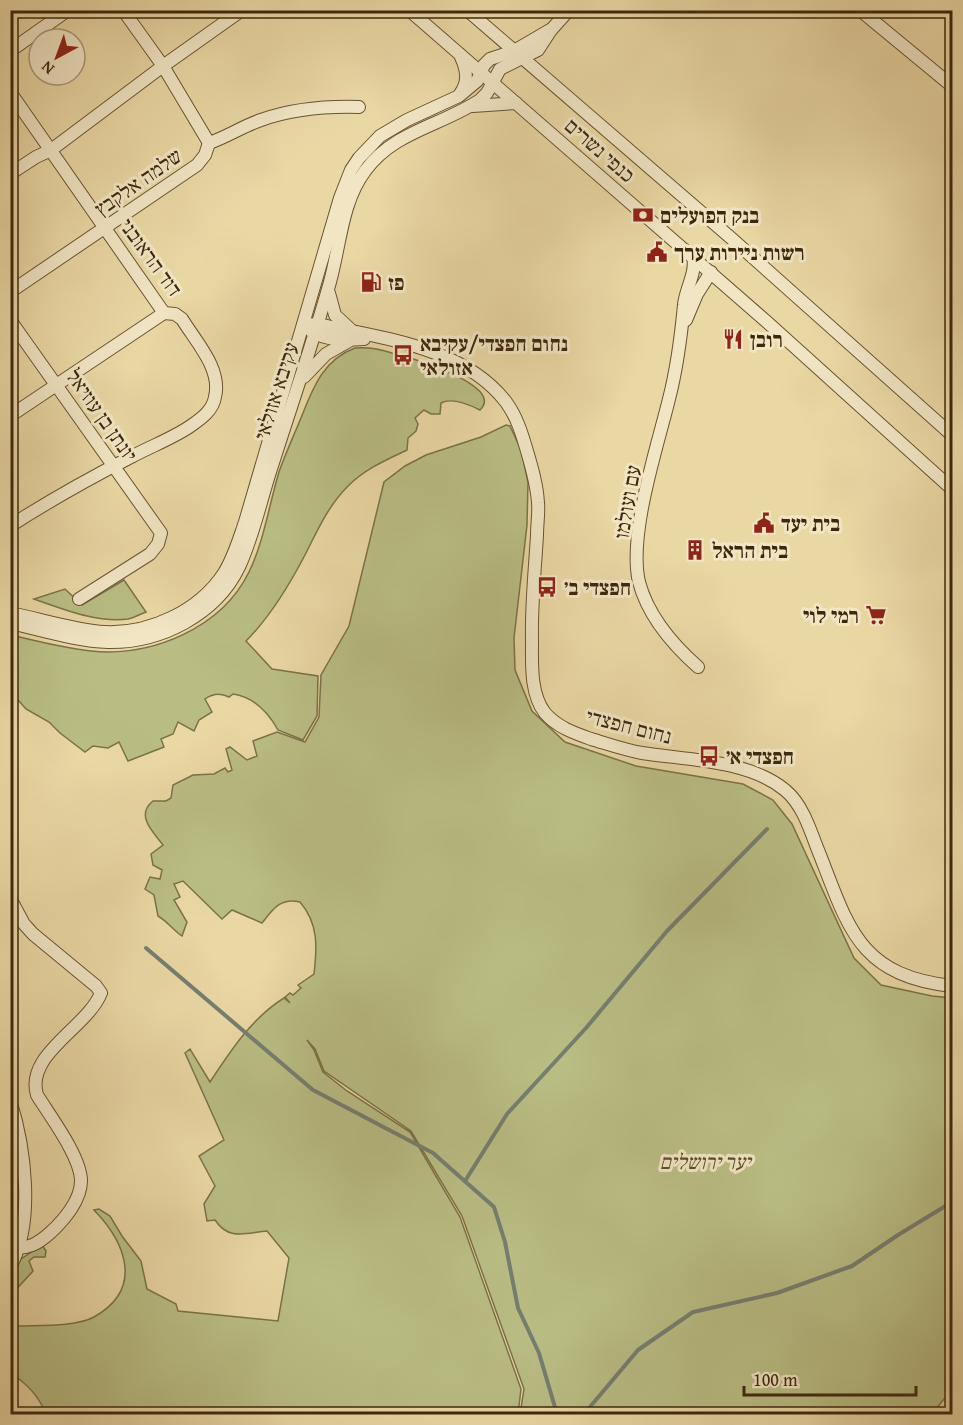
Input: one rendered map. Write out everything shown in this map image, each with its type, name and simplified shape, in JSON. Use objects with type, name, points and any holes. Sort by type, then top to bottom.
[{"type":"street","points":[[10,51],[68,10]]},
{"type":"street","points":[[123,10],[163,66],[209,143]]},
{"type":"street","points":[[10,174],[51,150],[242,10]]},
{"type":"street","name":"כנפי נשרים","points":[[409,10],[711,272],[952,489]]},
{"type":"street","name":"כנפי נשרים","points":[[467,10],[731,238],[952,435]]},
{"type":"street","points":[[519,54],[539,49],[551,30],[569,10]]},
{"type":"street","points":[[860,10],[952,86]]},
{"type":"street","name":"עקיבא אזולאי","points":[[10,613],[84,629],[123,632],[158,623],[177,615],[202,597],[222,575],[237,546],[340,198],[359,158],[380,136],[393,127],[459,96],[475,84],[490,58],[519,54]]},
{"type":"street","name":"עקיבא אזולאי","points":[[10,623],[90,640],[126,641],[163,633],[181,625],[208,607],[229,583],[245,554],[317,329],[352,196],[358,182],[371,163],[388,147],[403,137],[469,107],[484,96],[503,67],[519,54]]},
{"type":"street","points":[[459,96],[465,87],[466,78],[461,56]]},
{"type":"street","name":"דוד הראובני","points":[[10,92],[164,313],[175,314],[182,319],[211,365],[216,383],[213,405],[195,423],[113,466]]},
{"type":"street","points":[[469,107],[516,103]]},
{"type":"street","name":"שלמה אלקבץ","points":[[10,292],[197,165],[205,155],[209,143],[260,120],[291,111],[321,107],[358,107]]},
{"type":"street","name":"עם ועולמו","points":[[693,257],[694,264],[684,300],[683,326],[670,396],[639,525],[637,555],[639,580],[644,598],[657,622],[680,651],[698,667]]},
{"type":"street","name":"עם ועולמו","points":[[683,326],[697,294],[711,272]]},
{"type":"street","points":[[300,382],[326,354],[352,336],[334,312],[329,287]]},
{"type":"street","points":[[10,416],[164,313]]},
{"type":"street","name":"יונתן בן עוזיאל","points":[[10,320],[161,533],[158,544],[150,554],[79,600]]},
{"type":"street","name":"נחום חפצדי","points":[[303,325],[352,336],[377,338],[433,352],[467,369],[493,388],[514,415],[536,482],[538,505],[531,631],[533,677],[538,700],[544,712],[560,726],[609,744],[639,753],[733,767],[759,774],[775,782],[788,792],[806,819],[847,921],[857,939],[868,951],[895,972],[929,983],[952,986]]},
{"type":"street","points":[[10,526],[113,466]]},
{"type":"street","points":[[10,898],[24,924],[33,934],[96,986],[101,993],[91,1009],[42,1062],[34,1084],[37,1095],[74,1155],[81,1181],[77,1196],[69,1213],[52,1232],[36,1245],[15,1247]]},
{"type":"street","points":[[10,1100],[21,1137],[25,1207],[10,1268]]},
{"type":"street","points":[[10,1146],[12,1184],[10,1204]]},
{"type":"green space","points":[[355,348],[383,350],[434,366],[468,382],[479,391],[484,401],[480,410],[461,402],[445,401],[441,403],[440,414],[431,414],[424,410],[415,418],[418,424],[416,431],[408,438],[407,450],[361,475],[335,501],[279,599],[246,641],[272,669],[318,676],[317,716],[303,740],[278,730],[265,711],[247,698],[233,694],[229,697],[217,695],[205,699],[212,712],[199,720],[194,731],[178,722],[173,734],[161,739],[164,747],[128,761],[119,742],[108,748],[93,746],[85,752],[49,722],[26,709],[11,692],[11,635],[91,651],[114,652],[137,649],[160,644],[203,624],[237,592],[254,560],[279,472],[316,383],[328,366]]},
{"type":"green space","name":"יער ירושלים","points":[[506,425],[510,426],[521,450],[528,482],[527,525],[514,638],[515,670],[532,711],[565,742],[636,766],[743,784],[773,800],[792,824],[854,958],[881,985],[952,998],[952,1389],[932,1414],[520,1414],[524,1389],[462,1216],[411,1131],[324,1071],[315,1049],[307,1040],[323,1072],[347,1091],[410,1132],[460,1217],[521,1389],[518,1414],[46,1414],[32,1391],[11,1373],[10,1320],[17,1326],[57,1325],[86,1320],[110,1306],[120,1293],[125,1265],[121,1251],[115,1237],[94,1210],[99,1209],[110,1216],[141,1261],[147,1289],[176,1304],[178,1311],[278,1321],[289,1258],[267,1231],[232,1233],[220,1227],[215,1220],[207,1221],[204,1204],[215,1186],[199,1156],[224,1140],[185,1053],[190,1049],[210,1082],[252,1025],[284,998],[290,1003],[285,997],[290,993],[293,995],[301,988],[298,985],[314,974],[316,946],[314,928],[300,902],[293,901],[278,905],[262,923],[232,910],[222,919],[183,881],[174,884],[180,897],[174,900],[187,922],[182,936],[158,916],[154,895],[145,889],[150,877],[160,879],[162,870],[153,865],[151,854],[163,845],[151,829],[146,812],[153,801],[166,801],[171,798],[173,785],[193,775],[214,774],[225,768],[228,772],[232,770],[226,749],[230,747],[247,760],[257,756],[253,741],[277,732],[305,742],[319,717],[321,675],[349,626],[384,482],[405,466],[426,455],[481,437]]},
{"type":"green space","points":[[124,580],[146,612],[128,619],[92,617],[34,599],[65,589],[82,605]]},
{"type":"green space","points":[[42,1245],[46,1251],[45,1257],[34,1257],[29,1261],[33,1271],[11,1295],[11,1279],[21,1259]]},
{"type":"waterway","points":[[465,1181],[507,1114],[586,1028],[667,931],[767,829]]},
{"type":"waterway","points":[[146,948],[313,1090],[433,1153],[494,1207],[505,1242],[518,1308],[539,1353],[557,1414]]},
{"type":"waterway","points":[[584,1414],[638,1350],[693,1312],[777,1293],[852,1266],[952,1202]]},
{"type":"place","name":"בנק הפועלים","points":[[643,215]]},
{"type":"place","name":"רשות ניירות ערך","points":[[657,252]]},
{"type":"place","name":"פז","points":[[371,282]]},
{"type":"place","name":"רובן","points":[[733,339]]},
{"type":"place","name":"נחום חפצדי/עקיבא אזולאי","points":[[403,355]]},
{"type":"place","name":"בית יעד","points":[[764,523]]},
{"type":"place","name":"בית הראל","points":[[695,550]]},
{"type":"place","name":"חפצדי ב׳","points":[[547,587]]},
{"type":"place","name":"רמי לוי","points":[[876,615]]},
{"type":"place","name":"חפצדי א׳","points":[[709,756]]}]
